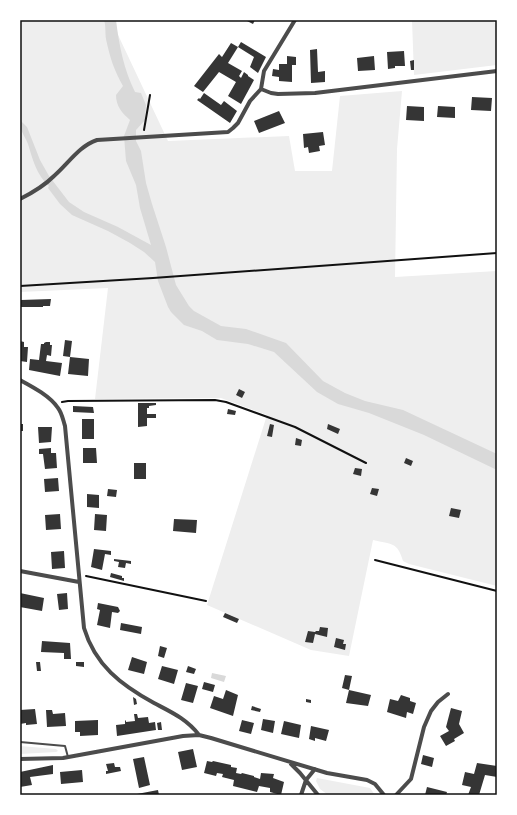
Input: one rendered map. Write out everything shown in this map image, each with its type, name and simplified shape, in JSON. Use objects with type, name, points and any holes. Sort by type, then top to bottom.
[{"type":"street","points":[[20,200],[54,177],[83,147],[90,142],[122,138],[228,132],[238,123],[250,100],[260,89],[264,71],[295,20]]},
{"type":"street","points":[[260,89],[278,94],[315,93],[497,71]]},
{"type":"street","points":[[20,380],[45,396],[55,405],[62,416],[67,436],[79,582],[84,628],[88,642],[96,656],[106,668],[140,696],[182,718],[199,735]]},
{"type":"street","points":[[20,571],[79,582]]},
{"type":"street","points":[[396,795],[411,779],[424,727],[431,711],[438,702],[448,694]]},
{"type":"street","points":[[20,759],[32,760],[68,757],[183,736],[199,735],[315,769],[367,780],[375,784],[384,795]]},
{"type":"street","points":[[289,762],[318,795]]},
{"type":"street","points":[[301,795],[306,780],[315,769]]},
{"type":"lane","points":[[20,742],[65,746],[68,757]]},
{"type":"path","points":[[144,137],[150,95]]},
{"type":"path","points":[[20,286],[497,253]]},
{"type":"path","points":[[55,405],[68,401],[215,400],[226,402],[296,427],[366,463]]},
{"type":"path","points":[[375,560],[497,591]]},
{"type":"path","points":[[79,575],[90,576],[206,601]]},
{"type":"shaded area","points":[[20,20],[111,20],[168,141],[289,136],[295,171],[332,171],[340,96],[402,91],[397,149],[395,277],[497,271],[497,586],[409,564],[403,561],[398,550],[393,545],[373,540],[349,656],[311,650],[207,605],[267,415],[221,398],[95,399],[108,288],[20,292]]},
{"type":"shaded area","points":[[104,20],[116,20],[120,48],[128,75],[135,92],[141,93],[146,105],[145,120],[136,130],[136,141],[141,151],[146,183],[176,285],[189,306],[194,311],[221,326],[246,329],[286,343],[323,381],[345,393],[365,401],[403,410],[497,454],[497,470],[424,435],[369,413],[338,404],[317,392],[274,352],[248,344],[217,340],[202,331],[184,325],[168,307],[158,281],[155,262],[144,252],[130,243],[108,231],[72,215],[60,204],[48,188],[49,186],[41,177],[21,130],[20,120],[27,127],[40,160],[49,176],[69,202],[84,212],[118,227],[151,245],[140,208],[136,185],[126,161],[124,136],[130,120],[122,112],[117,103],[116,95],[123,86],[111,58],[106,39]]},
{"type":"shaded area","points":[[412,20],[491,20],[496,24],[497,65],[414,75]]},
{"type":"shaded area","points":[[212,673],[226,676],[224,682],[211,678]]},
{"type":"shaded area","points":[[20,746],[56,749],[58,751],[20,754]]},
{"type":"shaded area","points":[[317,778],[370,788],[375,795],[328,795],[320,789],[316,781]]},
{"type":"building","points":[[245,20],[255,20],[253,24]]},
{"type":"building","points":[[241,42],[266,57],[258,73],[250,67],[254,57],[238,47]]},
{"type":"building","points":[[231,43],[238,47],[228,63],[242,71],[239,76],[241,78],[244,72],[254,80],[241,104],[228,96],[236,82],[219,72],[203,92],[194,86],[219,54],[222,57]]},
{"type":"building","points":[[317,49],[318,72],[325,71],[325,82],[311,83],[310,50]]},
{"type":"building","points":[[404,51],[405,66],[395,66],[395,68],[388,69],[387,52]]},
{"type":"building","points":[[287,56],[296,57],[296,65],[292,65],[292,82],[279,81],[279,77],[272,76],[273,69],[279,70],[279,64],[287,64]]},
{"type":"building","points":[[374,56],[375,70],[358,71],[357,58]]},
{"type":"building","points":[[414,60],[414,70],[411,70],[410,61]]},
{"type":"building","points":[[204,93],[221,105],[224,101],[237,111],[230,123],[197,100],[199,98],[200,99]]},
{"type":"building","points":[[472,97],[492,98],[491,111],[471,110]]},
{"type":"building","points":[[407,106],[424,107],[424,121],[406,120]]},
{"type":"building","points":[[438,106],[455,107],[455,118],[437,117]]},
{"type":"building","points":[[279,111],[285,123],[259,133],[254,121]]},
{"type":"building","points":[[323,132],[325,145],[319,146],[320,151],[309,153],[308,147],[304,148],[303,134]]},
{"type":"building","points":[[51,299],[50,306],[21,307],[21,300]]},
{"type":"building","points":[[65,340],[72,341],[70,357],[63,356]]},
{"type":"building","points":[[20,341],[24,342],[24,347],[28,347],[27,362],[20,361]]},
{"type":"building","points":[[50,342],[50,345],[52,345],[51,356],[47,355],[46,361],[62,363],[60,376],[29,370],[30,359],[39,360],[41,344]]},
{"type":"building","points":[[70,357],[89,359],[88,376],[68,374]]},
{"type":"building","points":[[239,389],[245,392],[242,398],[236,395]]},
{"type":"building","points":[[138,403],[156,403],[156,405],[149,406],[149,408],[147,408],[147,414],[156,414],[156,418],[147,418],[147,426],[138,427]]},
{"type":"building","points":[[73,406],[93,407],[94,413],[73,412]]},
{"type":"building","points":[[228,409],[236,411],[235,415],[227,414]]},
{"type":"building","points":[[82,419],[94,419],[94,439],[82,439]]},
{"type":"building","points":[[20,424],[23,424],[23,431],[20,431]]},
{"type":"building","points":[[270,424],[274,425],[272,437],[267,436]]},
{"type":"building","points":[[328,424],[340,429],[338,434],[327,429]]},
{"type":"building","points":[[38,427],[52,427],[51,442],[39,443]]},
{"type":"building","points":[[296,438],[302,440],[301,446],[295,445]]},
{"type":"building","points":[[51,448],[51,453],[56,453],[57,468],[45,469],[43,454],[39,454],[39,449]]},
{"type":"building","points":[[83,448],[96,448],[97,463],[83,463]]},
{"type":"building","points":[[406,458],[413,461],[411,466],[404,463]]},
{"type":"building","points":[[134,463],[146,463],[146,479],[134,479]]},
{"type":"building","points":[[355,468],[362,469],[361,476],[353,474]]},
{"type":"building","points":[[58,478],[59,491],[45,492],[44,479]]},
{"type":"building","points":[[372,488],[379,489],[377,496],[370,494]]},
{"type":"building","points":[[108,489],[117,490],[116,497],[107,496]]},
{"type":"building","points":[[87,494],[99,495],[99,508],[87,507]]},
{"type":"building","points":[[451,508],[461,510],[459,518],[449,516]]},
{"type":"building","points":[[60,514],[61,529],[46,530],[45,515]]},
{"type":"building","points":[[95,514],[107,515],[106,531],[94,530]]},
{"type":"building","points":[[174,519],[197,520],[196,533],[173,531]]},
{"type":"building","points":[[94,549],[111,551],[111,555],[105,554],[102,570],[91,567]]},
{"type":"building","points":[[64,551],[65,568],[52,569],[51,552]]},
{"type":"building","points":[[114,559],[131,561],[131,564],[126,563],[125,568],[118,567],[119,562],[114,561]]},
{"type":"building","points":[[111,573],[122,576],[124,581],[110,577]]},
{"type":"building","points":[[20,593],[44,598],[42,611],[20,607]]},
{"type":"building","points":[[67,593],[68,609],[59,610],[57,594]]},
{"type":"building","points":[[98,603],[118,607],[120,611],[118,613],[112,612],[110,628],[97,625],[100,610],[97,609]]},
{"type":"building","points":[[225,613],[239,619],[237,623],[223,617]]},
{"type":"building","points":[[121,623],[142,627],[141,634],[120,630]]},
{"type":"building","points":[[320,627],[328,628],[327,637],[315,634],[313,643],[305,642],[308,631],[319,631]]},
{"type":"building","points":[[336,638],[344,640],[343,644],[346,644],[345,650],[334,647]]},
{"type":"building","points":[[42,641],[70,643],[71,659],[64,659],[64,653],[41,652]]},
{"type":"building","points":[[160,646],[167,648],[164,658],[158,656]]},
{"type":"building","points":[[132,657],[147,662],[144,674],[128,670]]},
{"type":"building","points":[[36,662],[40,662],[41,671],[37,671]]},
{"type":"building","points":[[76,662],[84,662],[84,667],[76,666]]},
{"type":"building","points":[[162,666],[178,670],[174,684],[158,679]]},
{"type":"building","points":[[188,666],[196,669],[194,674],[186,672]]},
{"type":"building","points":[[345,675],[352,676],[349,690],[342,688]]},
{"type":"building","points":[[204,682],[215,685],[213,692],[202,689]]},
{"type":"building","points":[[186,683],[198,686],[193,703],[181,700]]},
{"type":"building","points":[[226,690],[238,695],[233,716],[210,708],[214,696],[223,699]]},
{"type":"building","points":[[349,690],[371,695],[368,706],[346,703]]},
{"type":"building","points":[[401,695],[410,698],[410,701],[416,703],[413,714],[407,712],[406,718],[387,712],[390,699],[398,701]]},
{"type":"building","points":[[133,697],[136,699],[137,704],[134,705]]},
{"type":"building","points":[[306,699],[311,700],[311,703],[306,702]]},
{"type":"building","points":[[252,706],[261,709],[260,712],[251,710]]},
{"type":"building","points":[[451,708],[462,711],[459,724],[464,733],[454,739],[455,741],[446,746],[440,736],[449,731],[446,727]]},
{"type":"building","points":[[35,709],[37,724],[20,724],[20,710]]},
{"type":"building","points":[[46,710],[52,710],[53,714],[65,713],[66,726],[47,727]]},
{"type":"building","points":[[134,714],[137,714],[138,718],[148,717],[149,723],[155,722],[156,730],[117,736],[116,725],[125,724],[126,720],[126,722],[135,721]]},
{"type":"building","points":[[263,719],[275,721],[273,733],[261,730]]},
{"type":"building","points":[[98,720],[98,735],[80,736],[80,732],[75,732],[75,721]]},
{"type":"building","points":[[242,720],[254,723],[251,734],[239,731]]},
{"type":"building","points":[[284,721],[301,725],[299,738],[281,734]]},
{"type":"building","points":[[161,722],[162,730],[158,730],[157,723]]},
{"type":"building","points":[[311,726],[329,730],[326,741],[315,738],[315,741],[309,739]]},
{"type":"building","points":[[193,749],[197,767],[182,770],[178,752]]},
{"type":"building","points":[[423,755],[434,758],[432,767],[421,764]]},
{"type":"building","points":[[144,757],[150,785],[139,788],[133,759]]},
{"type":"building","points":[[207,761],[231,765],[231,767],[237,768],[236,773],[254,776],[260,779],[261,773],[274,774],[273,778],[284,782],[281,795],[270,792],[270,788],[259,786],[257,792],[233,786],[234,780],[222,777],[223,774],[217,773],[216,776],[204,773]]},
{"type":"building","points":[[114,763],[115,767],[120,767],[121,771],[106,774],[106,771],[108,771],[106,764]]},
{"type":"building","points":[[477,763],[497,766],[497,777],[485,775],[479,795],[468,795],[471,787],[462,785],[465,772],[474,774]]},
{"type":"building","points":[[53,765],[53,774],[30,777],[32,785],[20,787],[20,772]]},
{"type":"building","points":[[82,770],[83,782],[61,784],[60,772]]},
{"type":"building","points":[[427,787],[447,792],[446,795],[425,795]]},
{"type":"building","points":[[158,790],[159,795],[137,795],[137,794]]}]
